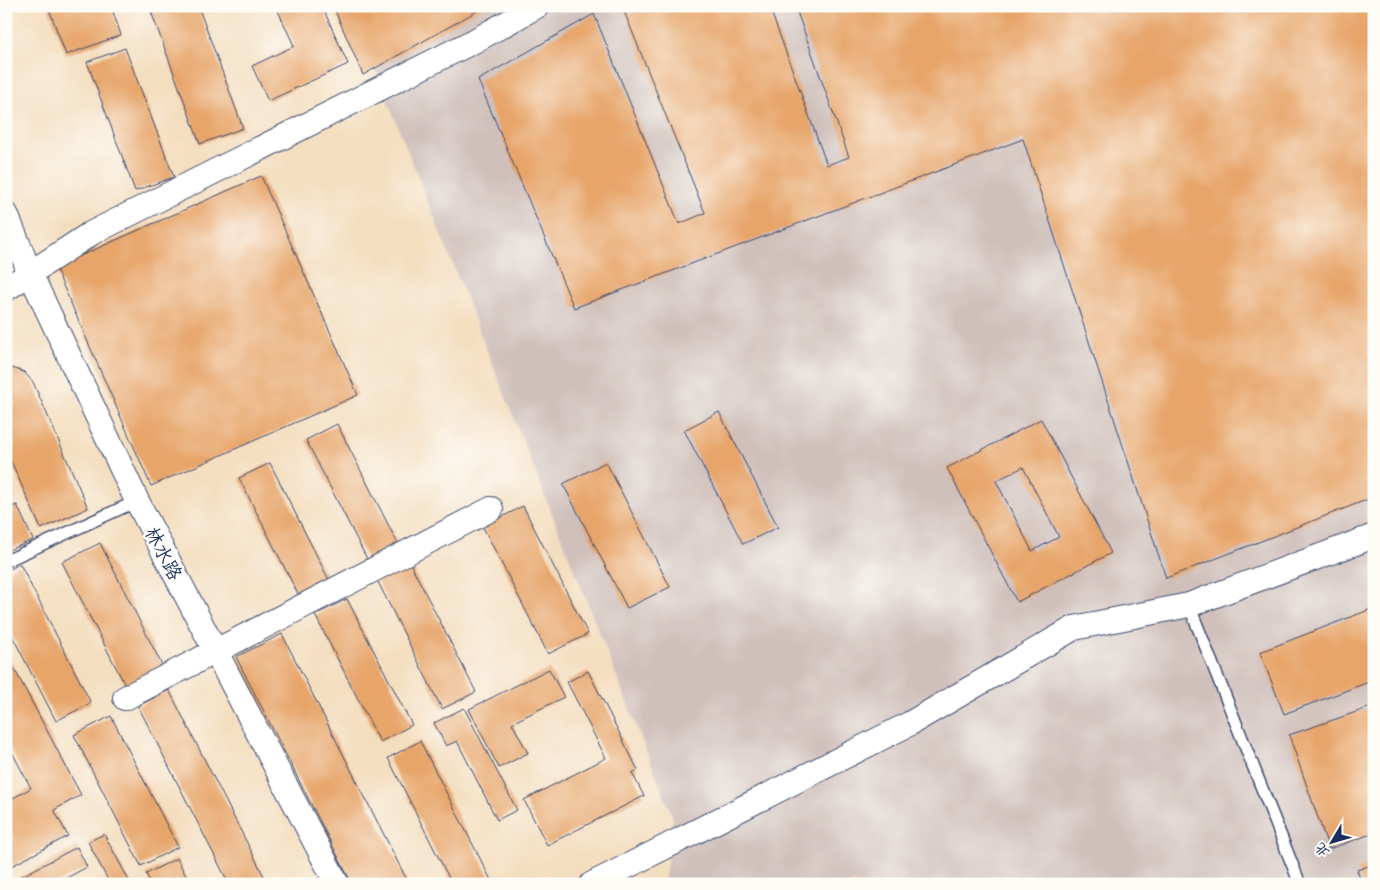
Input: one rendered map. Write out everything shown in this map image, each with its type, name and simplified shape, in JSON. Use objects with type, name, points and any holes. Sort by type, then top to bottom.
[{"type":"street","points":[[6,289],[90,234],[476,40],[537,6]]},
{"type":"street","name":"林水路","points":[[6,214],[30,272],[137,501],[337,884]]},
{"type":"street","points":[[125,698],[491,509]]},
{"type":"street","points":[[592,884],[908,724],[1074,628],[1188,604],[1374,536]]},
{"type":"lane","points":[[6,560],[137,501]]},
{"type":"lane","points":[[1188,604],[1300,884]]},
{"type":"shaded area","points":[[350,6],[1374,6],[1374,884],[664,884],[673,818]]},
{"type":"building","points":[[48,6],[111,6],[121,35],[66,55]]},
{"type":"building","points":[[149,6],[198,6],[243,128],[200,144]]},
{"type":"building","points":[[276,6],[322,6],[348,64],[268,101],[252,66],[294,46]]},
{"type":"building","points":[[333,6],[486,6],[363,75]]},
{"type":"building","points":[[622,6],[769,6],[827,165],[849,157],[795,6],[1374,6],[1374,497],[1166,578],[1023,139],[574,308],[478,80],[594,14],[679,224],[705,213]]},
{"type":"building","points":[[125,48],[174,177],[135,191],[87,62]]},
{"type":"building","points":[[261,176],[358,395],[151,486],[55,267]]},
{"type":"building","points":[[6,366],[24,372],[33,382],[88,508],[41,529],[6,450]]},
{"type":"building","points":[[719,412],[778,527],[743,544],[684,430]]},
{"type":"building","points":[[1041,419],[1111,553],[1017,602],[947,468]],"holes":[[[1023,467],[1059,537],[1032,551],[996,481]]]},
{"type":"building","points":[[337,424],[398,544],[367,559],[306,440]]},
{"type":"building","points":[[606,462],[670,587],[627,608],[563,484]]},
{"type":"building","points":[[270,463],[330,582],[300,598],[239,478]]},
{"type":"building","points":[[17,505],[33,540],[6,551],[6,509]]},
{"type":"building","points":[[523,506],[588,634],[548,654],[483,527]]},
{"type":"building","points":[[100,543],[163,667],[125,685],[62,562]]},
{"type":"building","points":[[410,563],[476,692],[442,709],[377,580]]},
{"type":"building","points":[[20,564],[91,703],[56,721],[6,624],[6,571]]},
{"type":"building","points":[[347,599],[412,725],[380,742],[315,615]]},
{"type":"building","points":[[1374,608],[1374,680],[1284,714],[1260,652]]},
{"type":"building","points":[[282,634],[409,884],[352,884],[236,657]]},
{"type":"building","points":[[6,653],[81,795],[54,810],[68,836],[6,869],[6,802],[31,788],[6,741]]},
{"type":"building","points":[[549,669],[564,697],[512,723],[528,753],[499,768],[469,709]]},
{"type":"building","points":[[588,671],[638,770],[632,773],[644,796],[547,845],[524,800],[606,758],[567,682]]},
{"type":"building","points":[[169,690],[268,884],[229,884],[138,706]]},
{"type":"building","points":[[1374,706],[1374,833],[1329,849],[1289,735]]},
{"type":"building","points":[[464,708],[517,810],[497,820],[457,741],[446,746],[434,723]]},
{"type":"building","points":[[111,716],[178,847],[141,866],[74,735]]},
{"type":"building","points":[[420,741],[493,884],[452,884],[388,758]]},
{"type":"building","points":[[104,834],[131,884],[110,884],[88,842]]},
{"type":"building","points":[[77,847],[87,867],[55,884],[7,884]]},
{"type":"building","points":[[177,858],[190,884],[151,884],[146,874]]},
{"type":"building","points":[[1374,864],[1374,884],[1362,884],[1357,870]]}]
